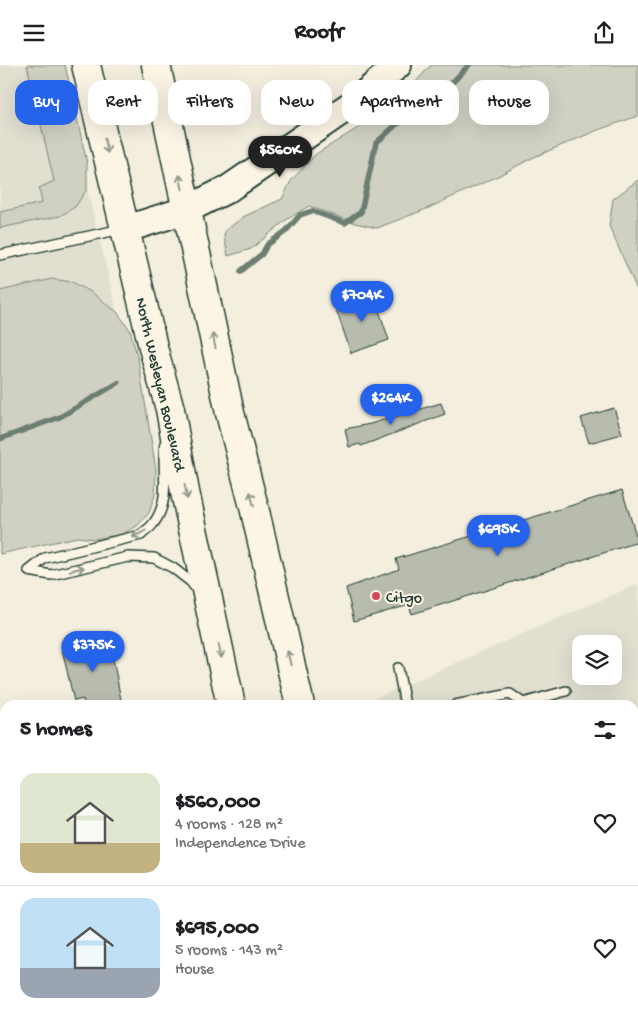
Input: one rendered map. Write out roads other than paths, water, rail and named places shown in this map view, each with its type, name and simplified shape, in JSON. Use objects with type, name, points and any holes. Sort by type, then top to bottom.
[{"type":"highway","name":"North Wesleyan Boulevard","points":[[86,65],[154,351],[170,409],[230,700]]},
{"type":"highway","points":[[156,65],[230,413],[299,700]]},
{"type":"street","points":[[126,229],[186,210],[228,189],[355,102],[398,65]]},
{"type":"lane","points":[[0,255],[126,229]]},
{"type":"lane","points":[[170,409],[164,451],[166,489],[162,507],[153,524],[141,535],[45,558],[29,571],[51,575],[128,557],[154,557],[173,568],[191,582],[210,606]]},
{"type":"lane","points":[[398,668],[404,700]]},
{"type":"lane","points":[[536,700],[566,691]]},
{"type":"lane","points":[[480,700],[510,694],[518,700]]},
{"type":"waterway","points":[[241,271],[262,254],[267,245],[286,231],[300,215],[312,211],[345,223],[361,212],[376,143],[397,124],[410,119],[445,90],[469,65]]},
{"type":"waterway","points":[[0,439],[60,417],[118,383]]},
{"type":"place","name":"Citgo","points":[[376,596]]}]
